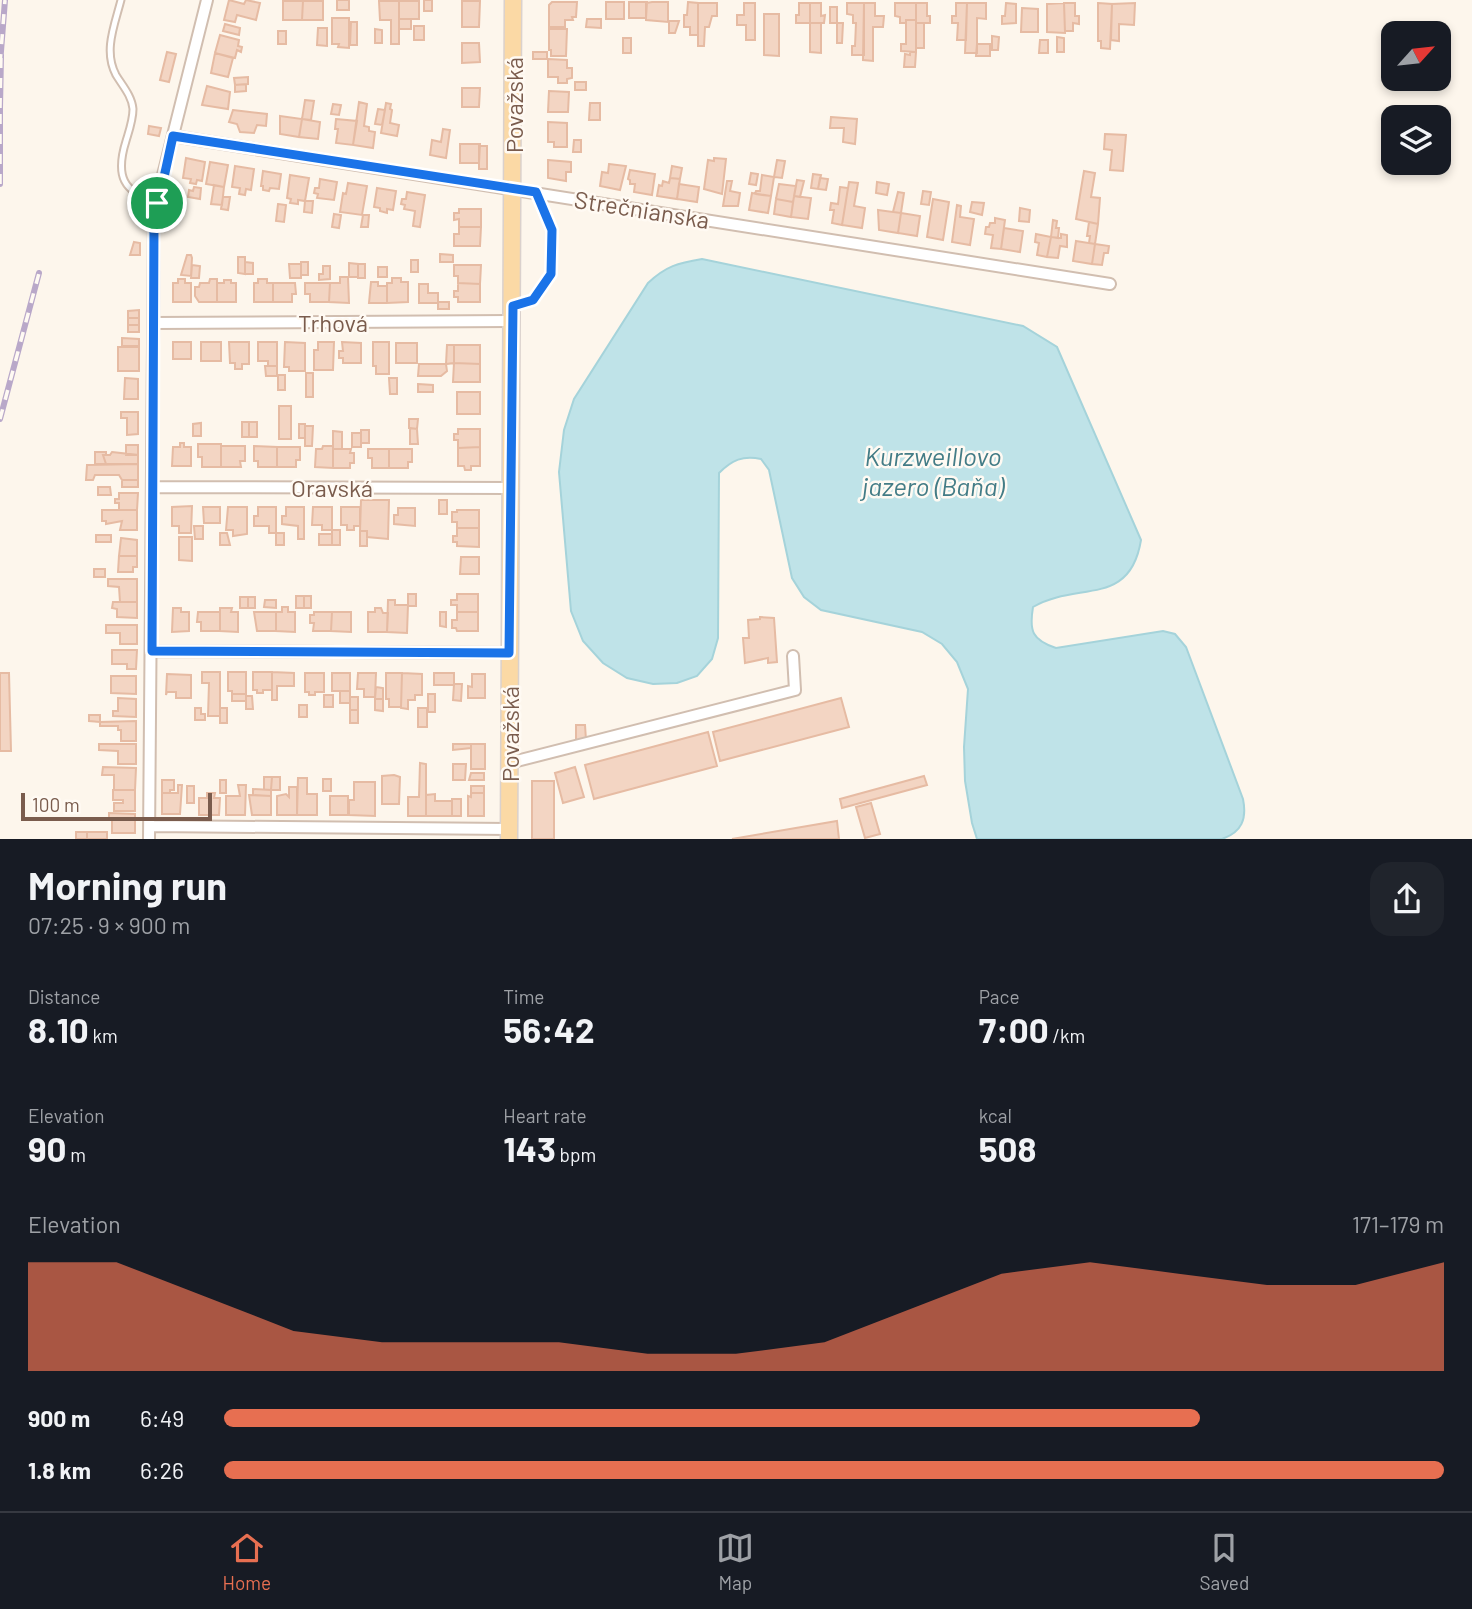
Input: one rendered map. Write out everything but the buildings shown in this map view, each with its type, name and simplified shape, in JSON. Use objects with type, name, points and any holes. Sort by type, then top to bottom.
[{"type":"main road","name":"Považská","points":[[509,834],[513,0]]},
{"type":"street","points":[[149,839],[154,235],[157,203],[207,0]]},
{"type":"street","name":"Strečnianska","points":[[173,136],[1110,284]]},
{"type":"street","name":"Trhová","points":[[154,323],[513,313]]},
{"type":"street","name":"Oravská","points":[[153,487],[511,488]]},
{"type":"street","points":[[152,651],[509,653]]},
{"type":"street","points":[[509,763],[795,690],[793,656]]},
{"type":"street","points":[[150,826],[509,834]]},
{"type":"lane","points":[[121,0],[110,53],[115,73],[130,97],[133,108],[122,156],[122,172],[131,191],[141,198],[157,203]]},
{"type":"lane","points":[[513,313],[533,300],[551,274],[552,230],[536,192]]},
{"type":"water","name":"Kurzweillovo jazero (Baňa)","points":[[702,259],[1023,326],[1057,347],[1141,540],[1135,561],[1126,576],[1114,584],[1050,599],[1033,607],[1034,634],[1042,642],[1056,648],[1163,631],[1175,634],[1186,647],[1243,799],[1242,824],[1234,833],[1222,839],[977,839],[965,781],[964,747],[968,689],[957,662],[942,644],[922,632],[821,610],[804,597],[792,578],[769,470],[761,459],[738,460],[719,473],[718,638],[712,659],[697,676],[677,683],[653,684],[627,678],[603,663],[583,641],[571,611],[559,472],[564,430],[574,399],[648,283],[673,266]]},
{"type":"railway","points":[[0,64],[5,0]]},
{"type":"railway","points":[[0,108],[1,55]]},
{"type":"railway","points":[[0,99],[0,184]]},
{"type":"railway","points":[[0,419],[39,273]]},
{"type":"route","points":[[173,136],[536,192],[552,230],[551,274],[533,300],[513,306],[509,653],[152,651],[153,247],[157,203],[173,136]]}]
